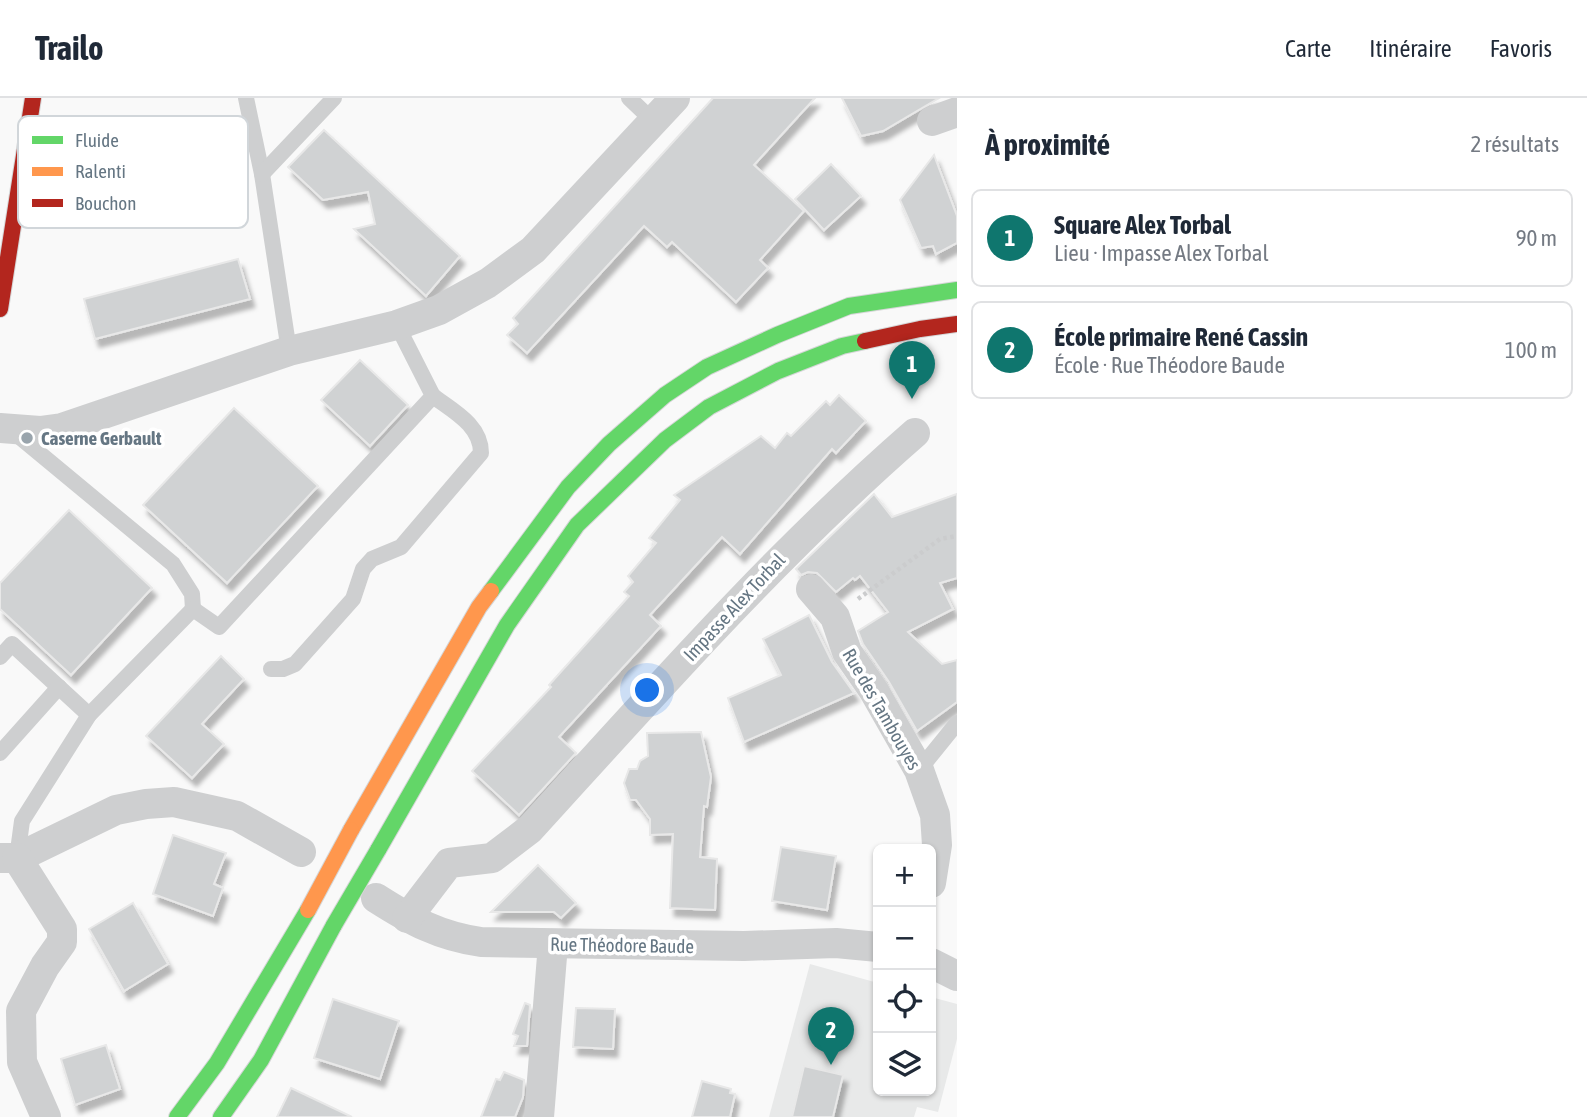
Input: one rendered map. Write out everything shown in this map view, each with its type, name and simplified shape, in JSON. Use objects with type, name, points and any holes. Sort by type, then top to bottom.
[{"type":"main road","points":[[30,116],[33,98]]},
{"type":"main road","points":[[0,309],[18,194]]},
{"type":"main road","points":[[177,1117],[218,1063],[308,910],[479,607],[568,487],[609,444],[665,395],[707,368],[777,335],[849,306],[957,290]]},
{"type":"main road","points":[[221,1117],[261,1060],[334,925],[500,636],[577,525],[665,440],[709,407],[778,371],[842,346],[920,328],[957,324]]},
{"type":"street","points":[[6,429],[40,431],[62,428],[289,351],[397,325],[439,310],[488,283],[533,250],[675,98]]},
{"type":"street","name":"Impasse Alex Torbal","points":[[407,918],[449,863],[492,858],[530,829],[747,591],[852,487],[915,433]]},
{"type":"street","name":"Rue des Tambouyes","points":[[811,589],[835,617],[847,652],[874,691],[919,770],[935,815],[936,851]]},
{"type":"street","points":[[46,1117],[22,1062],[21,1011],[45,966],[62,942],[62,929],[8,858],[116,810],[174,802],[237,816],[301,852]]},
{"type":"street","name":"Rue Théodore Baude","points":[[376,898],[407,918],[439,933],[481,942],[744,946],[836,943],[873,947]]},
{"type":"street","points":[[539,1117],[553,944]]},
{"type":"street","points":[[936,966],[957,976]]},
{"type":"lane","points":[[246,98],[262,174],[289,351]]},
{"type":"lane","points":[[262,174],[334,98]]},
{"type":"lane","points":[[629,98],[653,121]]},
{"type":"lane","points":[[271,669],[284,669],[295,664],[353,599],[363,569],[372,559],[401,548],[481,453],[481,442],[468,421],[433,396],[397,325]]},
{"type":"lane","points":[[193,609],[219,627],[433,396]]},
{"type":"lane","points":[[6,429],[173,564],[192,594],[193,609],[89,715],[22,821],[8,858]]},
{"type":"lane","points":[[0,657],[12,644],[89,715]]},
{"type":"lane","points":[[0,753],[58,687]]},
{"type":"lane","points":[[919,770],[957,723]]},
{"type":"path","points":[[835,617],[940,539],[957,536]]},
{"type":"shaded area","points":[[810,964],[873,982],[873,1096],[936,1096],[936,998],[957,1004],[957,1039],[938,1112],[917,1107],[914,1117],[769,1117]]},
{"type":"building","points":[[713,98],[815,98],[754,165],[804,211],[760,260],[768,268],[736,302],[672,242],[667,247],[644,226],[527,353],[507,335],[518,324],[513,318]]},
{"type":"building","points":[[842,98],[939,98],[883,131],[861,136]]},
{"type":"building","points":[[324,130],[460,256],[426,296],[354,229],[375,224],[368,192],[323,200],[288,167]]},
{"type":"building","points":[[934,155],[957,216],[957,243],[936,254],[933,246],[921,248],[900,200]]},
{"type":"building","points":[[831,164],[861,196],[824,230],[795,199]]},
{"type":"building","points":[[238,259],[250,299],[95,339],[84,299]]},
{"type":"building","points":[[360,360],[408,405],[370,446],[321,400]]},
{"type":"building","points":[[839,395],[866,421],[836,453],[832,449],[740,554],[722,537],[650,615],[661,626],[559,737],[576,753],[519,815],[472,771],[551,687],[549,685],[629,596],[624,592],[633,582],[628,576],[656,543],[649,538],[680,500],[674,495],[761,436],[775,448],[787,433],[791,436],[826,401],[830,405]]},
{"type":"building","points":[[234,408],[318,486],[227,583],[143,505]]},
{"type":"building","points":[[874,494],[892,517],[957,494],[957,578],[940,583],[953,609],[908,632],[942,664],[957,660],[957,702],[917,731],[863,644],[858,631],[888,612],[860,576],[855,580],[853,578],[836,592],[817,573],[808,572],[801,575],[796,569]]},
{"type":"building","points":[[69,510],[152,588],[71,675],[0,609],[0,583]]},
{"type":"building","points":[[809,615],[832,662],[854,693],[744,742],[728,698],[781,675],[763,639]]},
{"type":"building","points":[[221,656],[244,679],[202,724],[224,744],[192,778],[146,736]]},
{"type":"building","points":[[701,732],[711,777],[707,807],[704,806],[700,857],[717,859],[715,910],[670,908],[673,834],[650,835],[650,819],[636,800],[630,800],[624,783],[629,769],[637,769],[640,761],[648,756],[647,733]]},
{"type":"building","points":[[173,835],[226,853],[214,884],[223,888],[213,916],[153,894]]},
{"type":"building","points":[[781,847],[836,856],[827,910],[772,901]]},
{"type":"building","points":[[538,865],[576,903],[561,918],[554,912],[491,912]]},
{"type":"building","points":[[133,903],[168,964],[124,991],[89,929]]},
{"type":"building","points":[[333,999],[399,1021],[380,1079],[314,1058]]},
{"type":"building","points":[[525,1003],[530,1005],[527,1046],[514,1046],[518,1036],[513,1034]]},
{"type":"building","points":[[576,1008],[615,1009],[613,1049],[573,1047]]},
{"type":"building","points":[[106,1045],[120,1089],[75,1105],[61,1059]]},
{"type":"building","points":[[804,1066],[843,1075],[833,1117],[792,1117]]},
{"type":"building","points":[[504,1072],[524,1080],[523,1097],[515,1117],[481,1117],[496,1079],[500,1080]]},
{"type":"building","points":[[702,1081],[731,1089],[730,1093],[735,1094],[730,1117],[692,1117]]},
{"type":"building","points":[[291,1088],[352,1117],[277,1117]]},
{"type":"traffic: fast","points":[[491,591],[568,487],[609,444],[665,395],[707,367],[849,306],[957,290]]},
{"type":"traffic: fast","points":[[378,850],[507,625],[577,525],[665,440],[709,407],[778,371],[842,346],[865,341]]},
{"type":"traffic: fast","points":[[334,925],[378,850]]},
{"type":"traffic: fast","points":[[177,1117],[217,1063],[308,910]]},
{"type":"traffic: fast","points":[[221,1117],[261,1060],[334,925]]},
{"type":"traffic: slow","points":[[351,830],[479,607],[491,591]]},
{"type":"traffic: slow","points":[[308,910],[351,830]]},
{"type":"traffic: jam","points":[[30,116],[33,98]]},
{"type":"traffic: jam","points":[[0,309],[18,194]]},
{"type":"traffic: jam","points":[[865,341],[957,324]]},
{"type":"place","name":"Square Alex Torbal","points":[[912,399]]},
{"type":"place","name":"Caserne Gerbault","points":[[27,438]]},
{"type":"place","name":"École primaire René Cassin","points":[[831,1065]]}]
